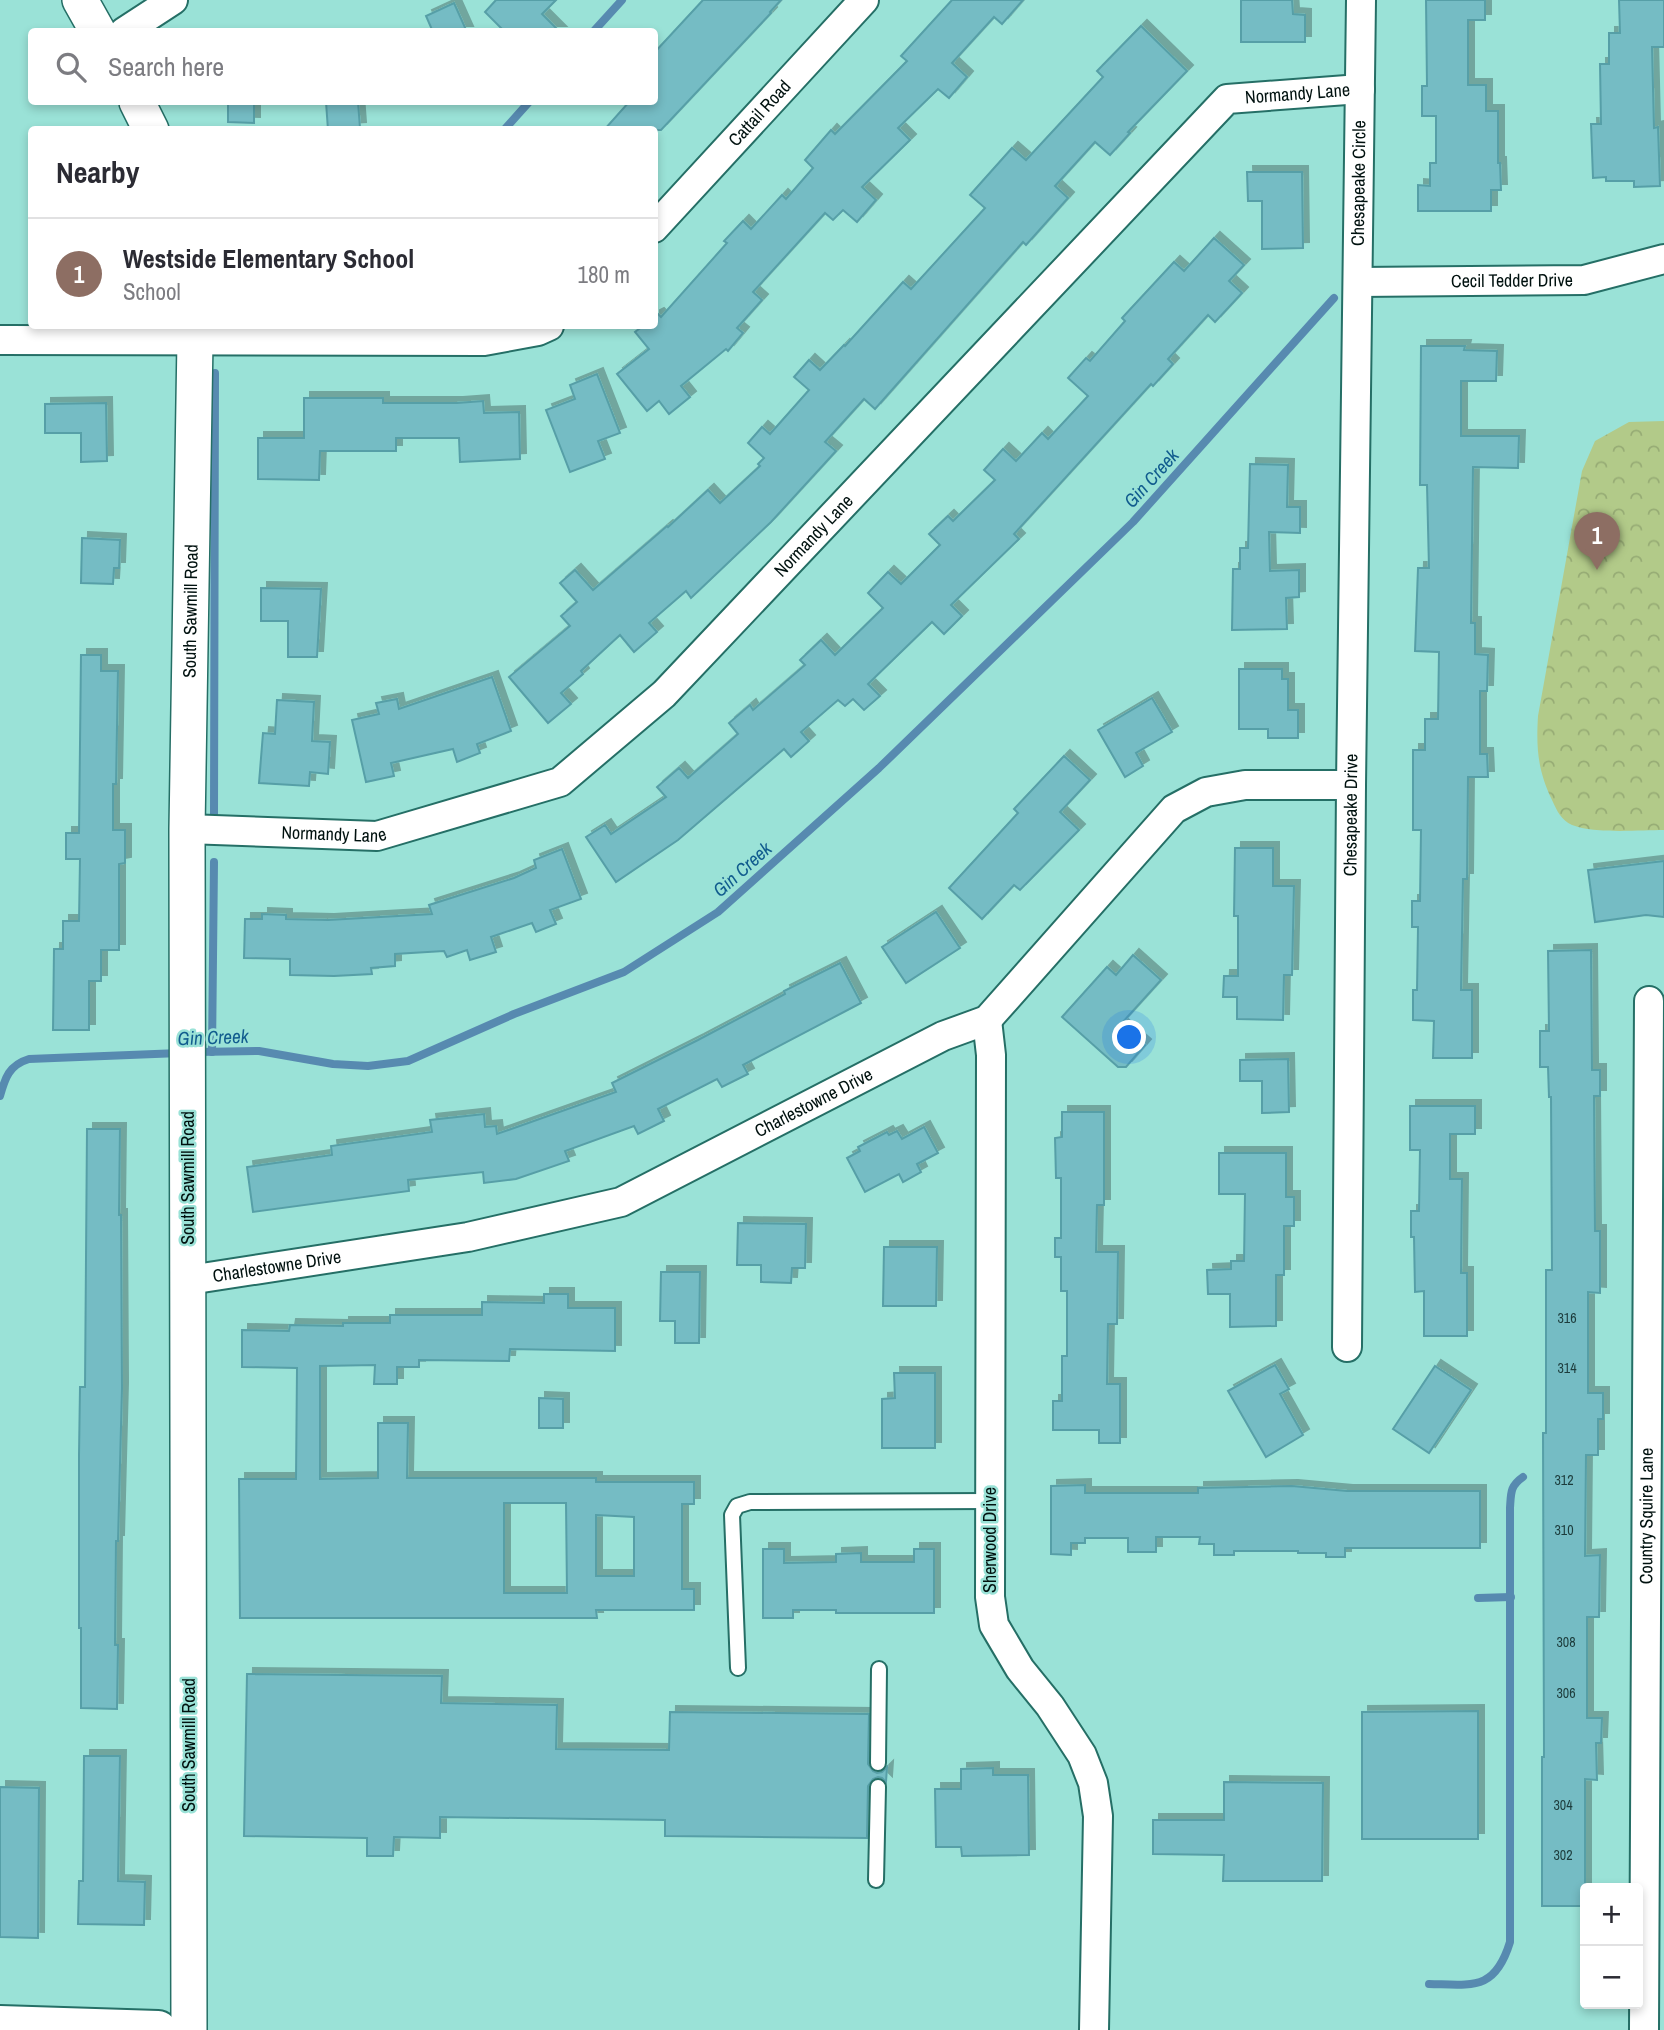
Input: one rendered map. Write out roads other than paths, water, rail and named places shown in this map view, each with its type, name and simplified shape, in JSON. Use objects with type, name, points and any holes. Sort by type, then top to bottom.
[{"type":"main road","points":[[0,2025],[158,2030]]},
{"type":"street","points":[[80,0],[96,28]]},
{"type":"street","points":[[130,28],[173,0]]},
{"type":"street","name":"Cattail Road","points":[[658,224],[863,0]]},
{"type":"street","name":"Chesapeake Circle","points":[[1358,282],[1361,0]]},
{"type":"street","name":"Normandy Lane","points":[[187,829],[377,836],[560,782],[664,694],[1227,99],[1360,89]]},
{"type":"street","points":[[138,105],[149,126]]},
{"type":"street","name":"Cecil Tedder Drive","points":[[1358,282],[1584,280],[1664,259]]},
{"type":"street","name":"Chesapeake Drive","points":[[1347,1347],[1358,282]]},
{"type":"street","points":[[0,340],[194,333],[484,341],[542,329]]},
{"type":"street","name":"South Sawmill Road","points":[[189,2030],[187,829],[194,333]]},
{"type":"street","name":"Charlestowne Drive","points":[[189,1280],[468,1237],[621,1202],[943,1036],[987,1020],[1174,809],[1206,792],[1245,785],[1351,785]]},
{"type":"street","name":"Country Squire Lane","points":[[1644,2030],[1649,1001]]},
{"type":"street","name":"Sherwood Drive","points":[[987,1020],[991,1055],[990,1597],[995,1625],[1020,1670],[1050,1706],[1082,1755],[1093,1783],[1098,1816],[1094,2030]]},
{"type":"lane","points":[[738,1668],[732,1515],[737,1506],[750,1503],[990,1501]]},
{"type":"lane","points":[[878,1763],[879,1669]]},
{"type":"lane","points":[[876,1880],[878,1787]]},
{"type":"waterway","points":[[597,28],[622,0]]},
{"type":"waterway","points":[[508,126],[526,105]]},
{"type":"waterway","name":"Gin Creek","points":[[197,1052],[259,1051],[333,1064],[368,1066],[408,1061],[514,1014],[624,972],[718,912],[879,768],[1133,522],[1334,298]]},
{"type":"waterway","points":[[214,815],[215,373]]},
{"type":"waterway","points":[[212,1052],[214,862]]},
{"type":"waterway","name":"Gin Creek","points":[[0,1096],[12,1069],[29,1059],[180,1053]]},
{"type":"waterway","points":[[1429,1984],[1458,1985],[1480,1982],[1497,1969],[1510,1942],[1510,1508],[1513,1487],[1523,1477]]},
{"type":"waterway","points":[[1478,1598],[1511,1597]]},
{"type":"place","name":"Westside Elementary School","points":[[1597,570]]}]
